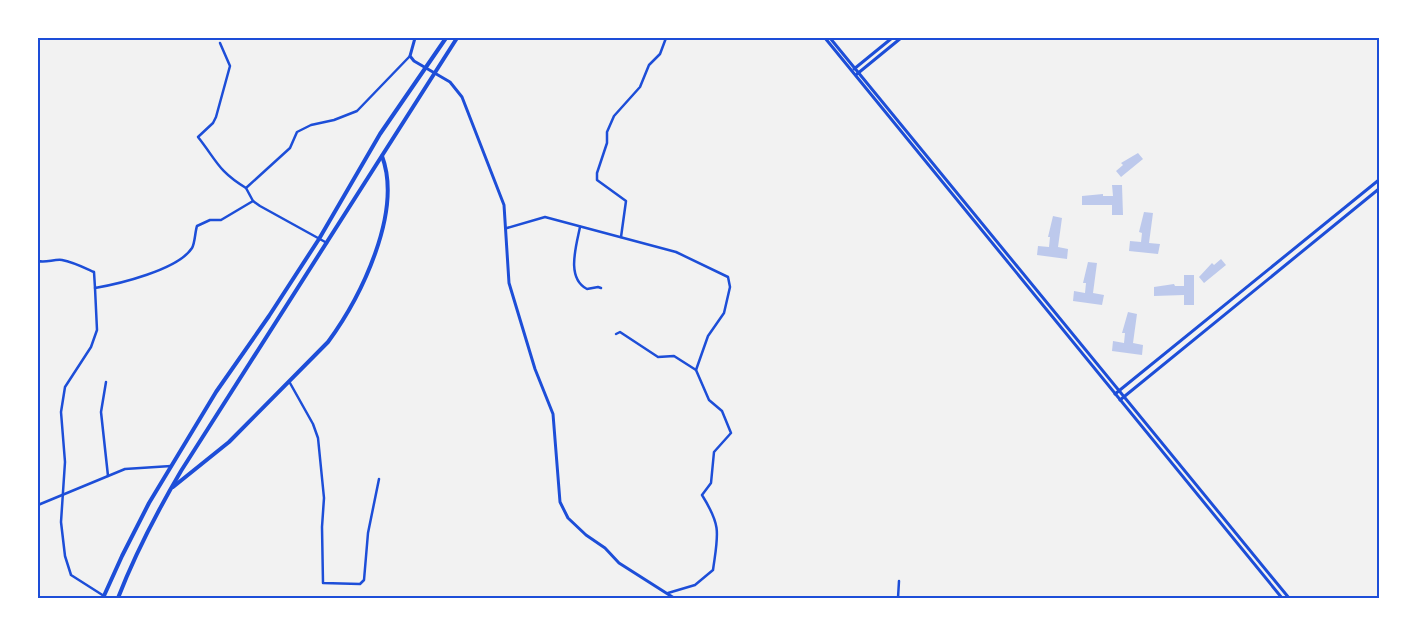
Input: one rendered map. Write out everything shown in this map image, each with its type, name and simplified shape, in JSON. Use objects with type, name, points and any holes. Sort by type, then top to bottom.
[{"type":"main road","points":[[104,598],[129,541],[171,466],[216,392],[269,316],[319,239],[380,134],[446,38]]},
{"type":"main road","points":[[118,598],[128,571],[171,488],[457,38]]},
{"type":"main road","points":[[171,488],[229,442],[290,383],[328,342],[368,277],[378,247],[386,206],[387,179],[382,156]]},
{"type":"street","points":[[246,188],[290,148],[297,132],[311,125],[334,120],[357,111],[410,56],[415,38]]},
{"type":"street","points":[[622,237],[626,201],[597,180],[597,173],[607,143],[607,132],[614,116],[640,87],[649,65],[660,54],[666,38]]},
{"type":"street","points":[[825,38],[854,69]]},
{"type":"street","points":[[830,38],[1115,394],[1282,598]]},
{"type":"street","points":[[854,69],[892,38]]},
{"type":"street","points":[[857,74],[901,38]]},
{"type":"street","points":[[220,43],[230,66],[216,117],[213,123],[198,137],[218,167],[228,177],[246,188],[253,201],[326,243]]},
{"type":"street","points":[[410,56],[450,82],[462,96],[504,205],[509,283],[532,360],[553,414],[560,502],[568,518],[586,535],[605,548],[619,563],[674,598]]},
{"type":"street","points":[[857,74],[1125,396],[1289,598]]},
{"type":"street","points":[[1115,394],[1380,179]]},
{"type":"street","points":[[1120,400],[1380,188]]},
{"type":"street","points":[[95,288],[124,282],[160,269],[180,259],[192,248],[197,226],[210,220],[221,220],[253,201]]},
{"type":"street","points":[[506,228],[545,217],[676,252],[728,277],[730,286],[724,313],[708,336],[696,370]]},
{"type":"street","points":[[580,227],[574,257],[575,277],[578,284],[587,289],[601,288]]},
{"type":"street","points":[[38,261],[44,263],[62,260],[94,272],[97,330],[91,346],[65,387],[61,412],[65,462],[60,522],[65,556],[71,574],[104,598]]},
{"type":"street","points":[[616,334],[620,332],[626,334],[658,357],[674,356],[696,370],[709,400],[722,412],[730,433],[714,452],[711,483],[702,495],[715,518],[719,532],[713,570],[695,585],[668,593]]},
{"type":"street","points":[[106,382],[101,412],[108,476]]},
{"type":"street","points":[[290,383],[314,424],[318,438],[324,498],[322,527],[323,583],[360,584],[364,580],[368,534],[379,479]]},
{"type":"street","points":[[38,506],[125,469],[171,466]]},
{"type":"street","points":[[898,598],[899,581]]},
{"type":"building","points":[[1138,153],[1143,159],[1121,177],[1116,171],[1123,165],[1121,163]]},
{"type":"building","points":[[1112,185],[1122,185],[1123,215],[1112,215],[1112,205],[1082,205],[1082,196],[1103,194],[1103,196],[1113,196]]},
{"type":"building","points":[[1144,212],[1153,213],[1149,243],[1160,244],[1158,254],[1129,251],[1130,241],[1141,242],[1142,233],[1139,232]]},
{"type":"building","points":[[1053,216],[1062,218],[1058,247],[1068,249],[1067,259],[1037,255],[1038,246],[1049,247],[1050,237],[1048,237]]},
{"type":"building","points":[[1221,259],[1226,265],[1204,283],[1199,277],[1212,263],[1214,265]]},
{"type":"building","points":[[1088,262],[1097,263],[1093,293],[1104,295],[1102,305],[1073,301],[1074,291],[1085,293],[1086,283],[1083,283]]},
{"type":"building","points":[[1184,275],[1194,275],[1194,305],[1184,305],[1184,295],[1154,296],[1154,287],[1174,284],[1175,286],[1184,286]]},
{"type":"building","points":[[1128,312],[1137,314],[1133,343],[1143,345],[1142,355],[1112,351],[1113,341],[1124,343],[1125,333],[1122,333]]}]
